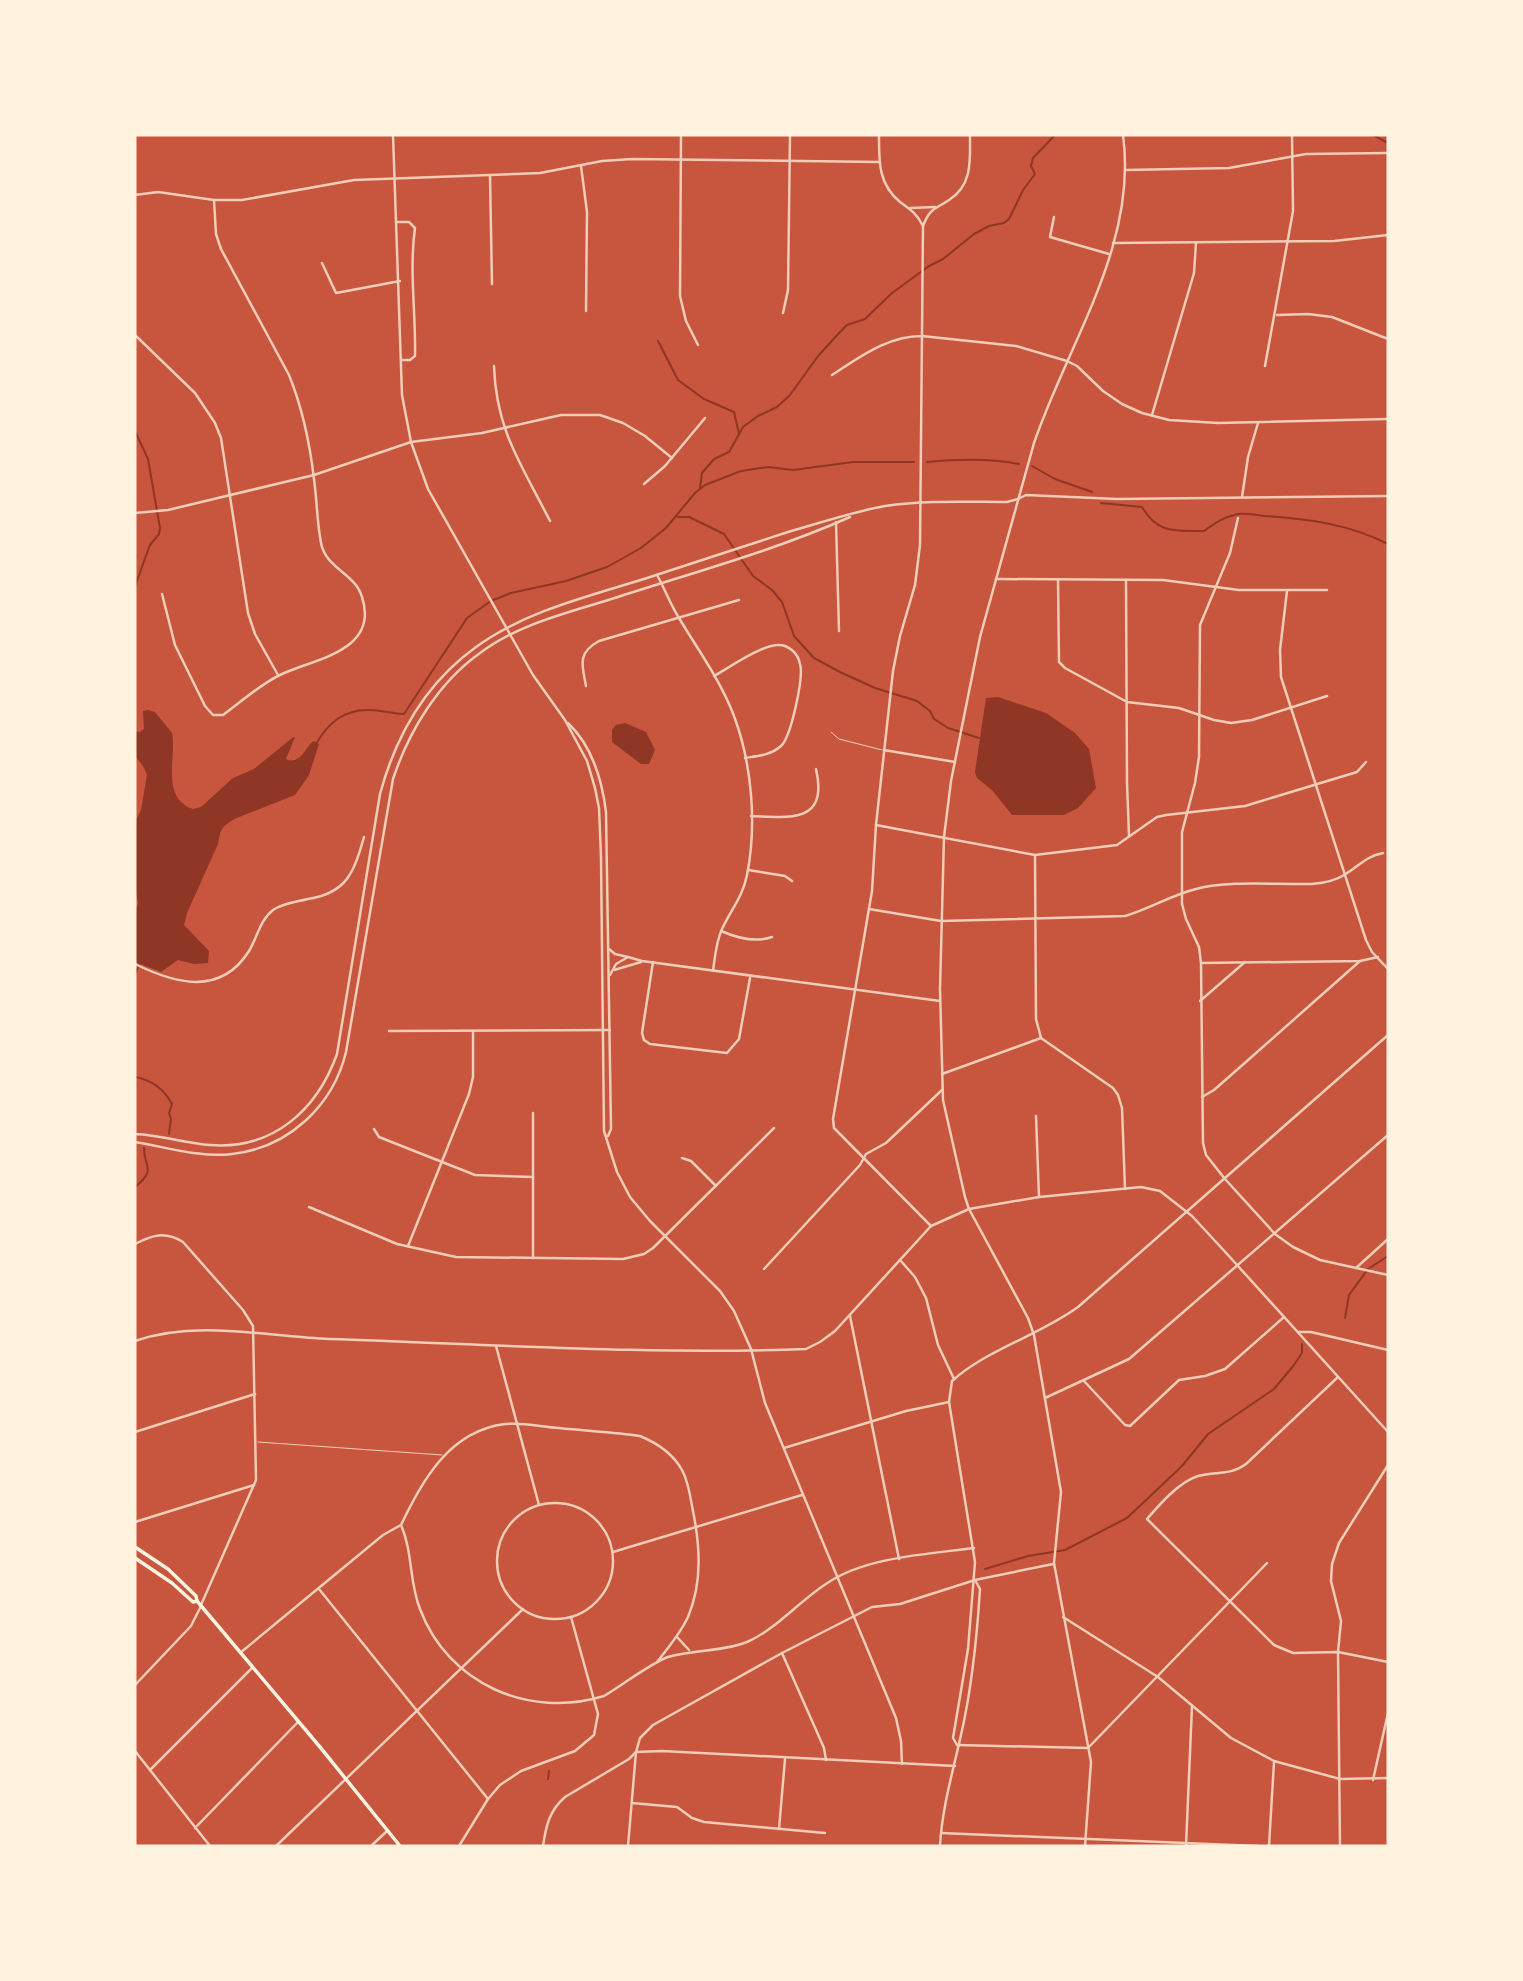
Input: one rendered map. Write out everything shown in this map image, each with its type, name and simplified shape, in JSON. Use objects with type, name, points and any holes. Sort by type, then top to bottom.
[{"type":"main road","points":[[135,1547],[180,1580],[196,1596],[201,1606],[400,1846]]},
{"type":"main road","points":[[135,1558],[172,1583],[193,1602],[197,1601]]},
{"type":"street","points":[[393,135],[404,413],[411,442],[428,489],[533,675],[565,720],[587,761],[597,795],[601,857],[604,1130],[617,1172],[638,1208],[720,1292],[734,1311],[751,1349],[765,1404],[896,1718],[902,1764]]},
{"type":"street","points":[[681,135],[680,296],[686,321],[698,345]]},
{"type":"street","points":[[783,313],[788,290],[790,135]]},
{"type":"street","points":[[879,135],[878,162],[887,188],[918,215],[923,226]]},
{"type":"street","points":[[910,208],[934,207],[952,199],[965,184],[970,162],[970,135]]},
{"type":"street","points":[[1084,1846],[1090,1772],[1088,1748],[1054,1563],[1061,1492],[1034,1335],[1028,1318],[969,1209],[942,1090],[941,921],[944,837],[970,677],[1039,428],[1087,316],[1109,254],[1122,205],[1126,170],[1123,135]]},
{"type":"street","points":[[1265,366],[1293,211],[1292,135]]},
{"type":"street","points":[[1126,170],[1229,168],[1293,156],[1388,153]]},
{"type":"street","points":[[135,195],[158,192],[214,200],[242,200],[354,180],[540,173],[624,160],[878,162]]},
{"type":"street","points":[[581,166],[586,212],[586,311]]},
{"type":"street","points":[[489,176],[492,284]]},
{"type":"street","points":[[162,594],[175,645],[205,706],[214,715],[223,715],[278,675],[348,647],[358,634],[364,618],[364,603],[357,586],[330,563],[321,546],[314,475],[293,386],[221,249],[216,234],[214,200]]},
{"type":"street","points":[[931,1226],[834,1128],[833,1119],[869,909],[896,653],[917,575],[920,545],[923,226],[934,207]]},
{"type":"street","points":[[1054,217],[1050,237],[1109,254]]},
{"type":"street","points":[[396,222],[409,222],[415,228],[411,263],[415,293],[415,356],[410,360],[401,360]]},
{"type":"street","points":[[1112,243],[1289,242],[1352,240],[1388,235]]},
{"type":"street","points":[[1152,415],[1194,273],[1196,243]]},
{"type":"street","points":[[322,263],[336,293],[400,281]]},
{"type":"street","points":[[1276,315],[1308,314],[1332,317],[1388,340]]},
{"type":"street","points":[[135,335],[206,407],[222,438],[251,624],[278,675]]},
{"type":"street","points":[[832,375],[885,342],[922,336],[1016,346],[1068,361],[1082,369],[1112,398],[1132,409],[1182,422],[1388,419]]},
{"type":"street","points":[[494,366],[495,396],[503,429],[550,521]]},
{"type":"street","points":[[135,513],[169,510],[314,475],[411,442],[503,429],[561,415],[600,415],[634,429],[672,458]]},
{"type":"street","points":[[644,485],[672,458],[705,418]]},
{"type":"street","points":[[1242,497],[1248,457],[1258,422]]},
{"type":"street","points":[[135,1134],[212,1145],[248,1142],[270,1134],[294,1119],[318,1095],[326,1083],[337,1054],[380,794],[389,761],[408,723],[435,685],[476,647],[506,628],[657,575],[889,506],[1007,502],[1026,495],[1112,499],[1388,496]]},
{"type":"street","points":[[1238,518],[1230,555],[1203,615],[1199,633],[1198,771],[1182,832],[1182,893],[1186,919],[1199,947],[1201,963],[1204,1149],[1225,1179],[1275,1234],[1293,1247],[1312,1257],[1388,1275]]},
{"type":"street","points":[[135,1142],[217,1154],[244,1152],[275,1142],[290,1133],[305,1122],[326,1098],[340,1074],[346,1052],[387,802],[398,764],[425,712],[445,687],[478,654],[510,635],[543,621],[661,583],[836,520]]},
{"type":"street","points":[[836,520],[839,631]]},
{"type":"street","points":[[657,575],[734,716],[745,758],[750,793],[747,870],[742,894],[721,931],[713,971]]},
{"type":"street","points":[[996,579],[1181,581],[1239,590],[1327,590]]},
{"type":"street","points":[[1058,579],[1059,663],[1127,702],[1168,706],[1222,722],[1242,723],[1327,696]]},
{"type":"street","points":[[1126,580],[1129,836]]},
{"type":"street","points":[[1287,591],[1279,661],[1290,708],[1366,940],[1388,970]]},
{"type":"street","points":[[586,686],[582,659],[588,647],[599,641],[739,600]]},
{"type":"street","points":[[714,676],[776,645],[788,647],[801,665],[788,737],[773,751],[745,758]]},
{"type":"street","points":[[565,720],[578,732],[587,747],[604,795],[608,849],[611,1129],[608,1136]]},
{"type":"street","points":[[884,750],[955,762]]},
{"type":"street","points":[[876,825],[1035,855],[1117,845],[1157,817],[1187,811],[1233,809],[1357,772],[1366,762]]},
{"type":"street","points":[[751,816],[804,815],[811,809],[818,791],[816,769]]},
{"type":"street","points":[[597,795],[604,795]]},
{"type":"street","points":[[135,965],[166,978],[188,983],[203,983],[227,972],[247,955],[264,920],[275,908],[290,902],[320,897],[339,888],[353,870],[364,837]]},
{"type":"street","points":[[869,909],[941,921],[1125,916],[1182,893],[1209,886],[1327,882],[1344,875],[1371,855],[1382,853]]},
{"type":"street","points":[[1035,855],[1037,1019],[1041,1038],[1113,1088],[1118,1095],[1122,1108],[1125,1189]]},
{"type":"street","points":[[747,870],[785,876],[792,881]]},
{"type":"street","points":[[721,931],[750,939],[763,940],[772,937]]},
{"type":"street","points":[[609,949],[615,954],[642,961],[940,1001]]},
{"type":"street","points":[[602,977],[609,976],[616,964],[628,957]]},
{"type":"street","points":[[1201,963],[1360,961],[1378,957]]},
{"type":"street","points":[[614,970],[638,965],[642,961]]},
{"type":"street","points":[[1202,1097],[1214,1090],[1360,961]]},
{"type":"street","points":[[653,962],[642,1033],[644,1040],[720,1054],[727,1053],[739,1039],[750,976]]},
{"type":"street","points":[[1200,1001],[1245,962]]},
{"type":"street","points":[[389,1031],[610,1030]]},
{"type":"street","points":[[408,1246],[469,1094],[473,1077],[473,1031]]},
{"type":"street","points":[[957,1745],[953,1738],[968,1649],[975,1580],[974,1548],[949,1402],[950,1385],[978,1362],[1034,1335],[1077,1307],[1388,1035]]},
{"type":"street","points":[[942,1073],[1041,1038]]},
{"type":"street","points":[[764,1269],[866,1154],[886,1143],[942,1090]]},
{"type":"street","points":[[533,1113],[533,1258]]},
{"type":"street","points":[[1036,1116],[1039,1197]]},
{"type":"street","points":[[309,1208],[408,1246],[456,1257],[634,1257],[653,1248],[665,1237],[774,1128]]},
{"type":"street","points":[[374,1129],[379,1137],[441,1163],[487,1177],[533,1177]]},
{"type":"street","points":[[1045,1398],[1129,1359],[1388,1135]]},
{"type":"street","points":[[682,1158],[691,1161],[716,1186]]},
{"type":"street","points":[[135,1340],[168,1331],[631,1349],[810,1347],[827,1337],[931,1226],[969,1209],[1039,1197],[1155,1188],[1187,1213],[1238,1266],[1388,1432]]},
{"type":"street","points":[[135,1244],[163,1234],[183,1242],[251,1321],[256,1442],[254,1485],[201,1606],[191,1626],[135,1685]]},
{"type":"street","points":[[1356,1268],[1388,1239]]},
{"type":"street","points":[[900,1259],[926,1298],[939,1345],[954,1379]]},
{"type":"street","points":[[849,1314],[899,1559]]},
{"type":"street","points":[[1084,1381],[1125,1425],[1130,1426],[1179,1380],[1205,1376],[1225,1368],[1284,1317]]},
{"type":"street","points":[[1297,1332],[1311,1332],[1388,1350]]},
{"type":"street","points":[[496,1344],[539,1505]]},
{"type":"street","points":[[1338,1377],[1240,1468],[1225,1474],[1200,1475],[1189,1480],[1147,1519],[1268,1641],[1283,1650],[1300,1653],[1338,1652],[1388,1662]]},
{"type":"street","points":[[135,1433],[255,1394]]},
{"type":"street","points":[[784,1448],[906,1410],[949,1402]]},
{"type":"street","points":[[240,1653],[383,1535],[401,1525],[423,1482],[443,1455],[477,1432],[504,1424],[517,1424],[632,1435],[652,1441],[668,1453],[681,1468],[688,1487],[696,1527],[699,1554],[697,1583],[688,1617],[677,1637],[657,1662]]},
{"type":"street","points":[[1340,1846],[1338,1652],[1341,1621],[1331,1581],[1334,1556],[1349,1526],[1388,1465]]},
{"type":"street","points":[[135,1522],[254,1485]]},
{"type":"street","points":[[613,1552],[802,1494]]},
{"type":"street","points":[[569,1504],[587,1512],[607,1533],[613,1552],[610,1580],[601,1596],[588,1609],[571,1617],[546,1618],[523,1609],[509,1597],[500,1580],[498,1553],[505,1531],[511,1522],[539,1505],[569,1504]]},
{"type":"street","points":[[401,1525],[419,1608],[438,1644],[461,1669],[491,1689],[517,1699],[551,1703],[604,1696],[657,1662],[690,1651],[733,1646],[750,1641],[836,1577],[863,1567],[974,1548]]},
{"type":"street","points":[[628,1846],[636,1752],[640,1738],[653,1725],[782,1653],[873,1607],[900,1604],[975,1580],[1054,1563]]},
{"type":"street","points":[[957,1745],[1088,1748],[1267,1563]]},
{"type":"street","points":[[940,1846],[944,1805],[963,1728],[976,1640],[980,1589],[975,1580]]},
{"type":"street","points":[[319,1589],[488,1800]]},
{"type":"street","points":[[276,1846],[523,1609]]},
{"type":"street","points":[[459,1846],[500,1785],[521,1771],[582,1746],[594,1735],[598,1714],[571,1617]]},
{"type":"street","points":[[1063,1617],[1158,1677],[1231,1738],[1274,1761],[1339,1779],[1388,1778]]},
{"type":"street","points":[[677,1637],[690,1651]]},
{"type":"street","points":[[782,1653],[824,1748],[826,1760]]},
{"type":"street","points":[[150,1770],[252,1668]]},
{"type":"street","points":[[1186,1845],[1192,1706]]},
{"type":"street","points":[[1373,1780],[1388,1713]]},
{"type":"street","points":[[195,1828],[299,1721]]},
{"type":"street","points":[[135,1751],[210,1846]]},
{"type":"street","points":[[543,1846],[547,1820],[556,1805],[636,1752],[662,1751],[954,1766]]},
{"type":"street","points":[[779,1829],[785,1758]]},
{"type":"street","points":[[1269,1846],[1274,1761]]},
{"type":"street","points":[[632,1803],[677,1807],[692,1818],[704,1822],[825,1833]]},
{"type":"street","points":[[371,1846],[387,1831]]},
{"type":"street","points":[[941,1833],[1258,1846]]},
{"type":"lane","points":[[831,732],[839,739],[884,750]]},
{"type":"lane","points":[[256,1442],[443,1455]]},
{"type":"shaded area","points":[[998,697],[1046,713],[1075,733],[1089,749],[1096,788],[1078,808],[1064,815],[1012,815],[992,790],[977,778],[975,772],[986,698]]},
{"type":"shaded area","points":[[143,711],[155,712],[172,733],[173,786],[176,796],[183,804],[193,809],[201,807],[233,778],[254,769],[292,738],[295,737],[286,759],[290,760],[300,757],[314,741],[319,744],[309,775],[295,795],[234,819],[224,826],[220,833],[218,844],[184,925],[209,951],[208,963],[194,964],[178,960],[161,972],[135,962],[135,913],[138,903],[135,888],[135,822],[141,810],[147,775],[135,756],[135,731],[144,729]]},
{"type":"shaded area","points":[[625,723],[646,732],[655,750],[649,764],[641,764],[612,742],[612,730],[616,725]]},
{"type":"waterway","points":[[700,488],[702,473],[714,459],[729,452],[743,427],[777,407],[790,395],[818,356],[847,325],[865,319],[892,293],[943,259],[974,234],[1009,219],[1023,190],[1035,174],[1031,166],[1033,158],[1055,135]]},
{"type":"waterway","points":[[1373,135],[1388,143]]},
{"type":"waterway","points":[[658,341],[678,380],[704,399],[734,412],[739,434]]},
{"type":"waterway","points":[[135,431],[148,459],[160,528],[159,534],[150,545],[135,586]]},
{"type":"waterway","points":[[927,462],[973,460],[1019,464]]},
{"type":"waterway","points":[[316,744],[332,724],[352,712],[374,710],[404,714],[467,618],[491,601],[511,593],[566,581],[607,567],[641,548],[666,528],[705,485],[741,471],[768,467],[793,470],[853,462],[914,462]]},
{"type":"waterway","points":[[1032,466],[1055,479],[1092,492]]},
{"type":"waterway","points":[[1101,503],[1142,507],[1154,522],[1176,531],[1204,531],[1228,517],[1248,514],[1328,524],[1388,544]]},
{"type":"waterway","points":[[678,517],[689,517],[724,534],[753,576],[772,590],[782,602],[794,636],[814,658],[875,688],[917,701],[930,711],[934,719],[948,728],[979,738]]},
{"type":"waterway","points":[[135,975],[140,962]]},
{"type":"waterway","points":[[135,1077],[157,1086],[172,1104],[169,1134]]},
{"type":"waterway","points":[[135,1187],[148,1172],[144,1148]]},
{"type":"waterway","points":[[1345,1318],[1349,1295],[1368,1269],[1388,1256]]},
{"type":"waterway","points":[[985,1569],[1028,1556],[1065,1550],[1127,1518],[1182,1466],[1208,1434],[1274,1389],[1302,1353],[1302,1344]]},
{"type":"waterway","points":[[548,1779],[549,1771]]}]
